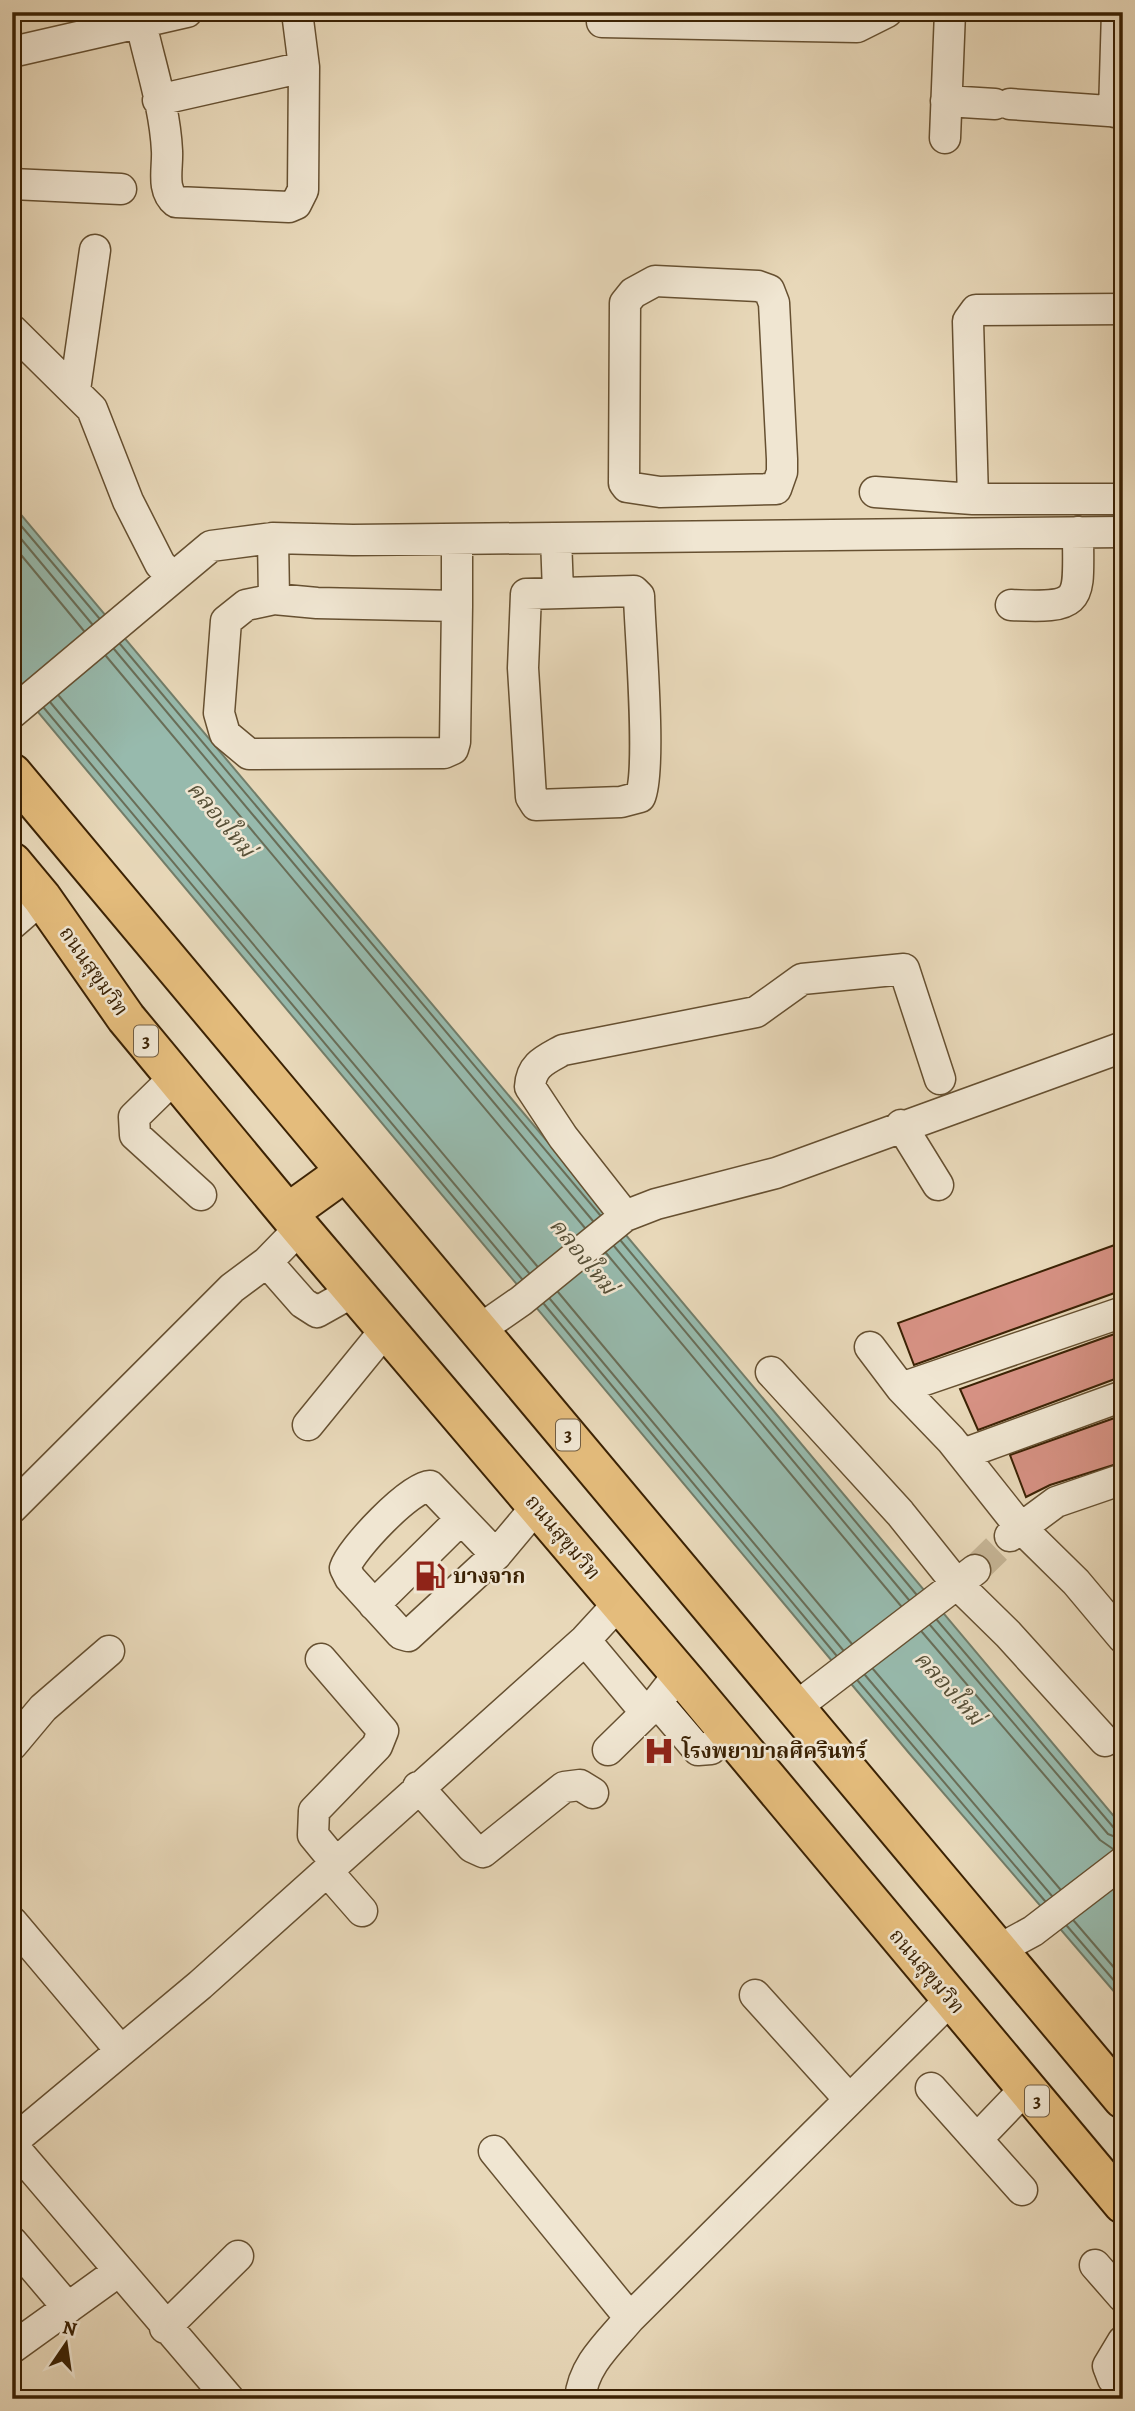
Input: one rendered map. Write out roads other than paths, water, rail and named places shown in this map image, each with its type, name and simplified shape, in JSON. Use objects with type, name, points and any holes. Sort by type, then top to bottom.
[{"type":"highway","name":"3","points":[[12,773],[173,961],[345,1172],[479,1330],[809,1696],[1000,1949],[1123,2099]]},
{"type":"highway","name":"ถนนสุขุมวิท","points":[[12,862],[42,898],[126,1018],[294,1221],[619,1603],[661,1697],[725,1729],[1123,2204]]},
{"type":"highway","points":[[294,1221],[345,1172]]},
{"type":"street","points":[[12,52],[187,12]]},
{"type":"street","points":[[141,23],[167,151],[168,193],[176,202],[289,207],[296,204],[303,190],[304,67],[297,12]]},
{"type":"street","points":[[602,22],[857,27],[887,12]]},
{"type":"street","points":[[944,138],[950,12]]},
{"type":"street","points":[[946,101],[1119,112],[1117,12]]},
{"type":"street","points":[[158,100],[304,67]]},
{"type":"street","points":[[12,184],[121,190]]},
{"type":"street","points":[[75,390],[95,250]]},
{"type":"street","points":[[655,281],[758,286],[769,290],[774,303],[782,459],[779,485],[769,490],[660,492],[627,487],[624,483],[625,303],[634,293],[655,281]]},
{"type":"street","points":[[973,499],[968,321],[976,310],[1123,309]]},
{"type":"street","points":[[12,330],[92,408],[128,501],[160,564],[172,577]]},
{"type":"street","points":[[657,537],[660,492]]},
{"type":"street","points":[[900,534],[887,492],[973,499],[1123,499]]},
{"type":"street","points":[[1011,605],[1052,607],[1070,601],[1078,591],[1078,532]]},
{"type":"street","points":[[15,711],[211,546],[273,538],[457,539],[1123,532]]},
{"type":"street","points":[[273,538],[274,598]]},
{"type":"street","points":[[556,538],[558,592]]},
{"type":"street","points":[[457,539],[457,606],[455,742],[453,749],[444,753],[249,754],[225,734],[219,713],[226,621],[246,605],[274,598],[317,603],[457,606]]},
{"type":"street","points":[[634,591],[639,596],[644,749],[643,790],[640,797],[621,802],[536,805],[531,797],[523,668],[524,598],[526,594],[558,592],[634,591]]},
{"type":"street","points":[[12,924],[42,898]]},
{"type":"street","points":[[623,1218],[563,1138],[530,1087],[532,1073],[538,1064],[562,1050],[756,1012],[802,979],[904,969],[940,1079]]},
{"type":"street","points":[[479,1330],[520,1301],[623,1218],[656,1204],[776,1173],[901,1125],[1123,1047]]},
{"type":"street","points":[[176,1076],[134,1116],[135,1135],[201,1195]]},
{"type":"street","points":[[901,1125],[938,1185]]},
{"type":"street","points":[[12,1508],[232,1289],[267,1262],[294,1221]]},
{"type":"street","points":[[267,1262],[303,1303],[317,1312],[342,1298],[349,1283]]},
{"type":"street","points":[[901,1388],[1123,1311]]},
{"type":"street","points":[[307,1425],[387,1328]]},
{"type":"street","points":[[870,1347],[901,1388],[963,1454],[1015,1532],[1076,1583],[1123,1638]]},
{"type":"street","points":[[771,1373],[900,1513],[957,1583],[1008,1634],[1105,1741]]},
{"type":"street","points":[[963,1454],[1123,1396]]},
{"type":"street","points":[[1015,1532],[1056,1502],[1123,1479]]},
{"type":"street","points":[[496,1555],[430,1486],[417,1489],[409,1496],[348,1560],[345,1568],[350,1578],[374,1605],[401,1634],[408,1636],[496,1555],[537,1506]]},
{"type":"street","points":[[374,1605],[461,1519]]},
{"type":"street","points":[[809,1696],[957,1583]]},
{"type":"street","points":[[229,2399],[165,2328],[12,2143],[200,1985],[585,1640],[619,1603]]},
{"type":"street","points":[[585,1640],[661,1697],[608,1750]]},
{"type":"street","points":[[12,1745],[43,1708],[109,1651]]},
{"type":"street","points":[[321,1659],[383,1731],[377,1746],[314,1811],[313,1835],[331,1867],[362,1911]]},
{"type":"street","points":[[418,1787],[472,1847],[483,1852],[564,1787],[580,1785],[593,1793]]},
{"type":"street","points":[[1000,1949],[1033,1931],[1123,1862]]},
{"type":"street","points":[[12,1922],[121,2051]]},
{"type":"street","points":[[755,1995],[849,2099]]},
{"type":"street","points":[[580,2399],[582,2382],[590,2365],[630,2318],[951,1999]]},
{"type":"street","points":[[931,2088],[1021,2190]]},
{"type":"street","points":[[977,2139],[1026,2088]]},
{"type":"street","points":[[494,2151],[630,2318]]},
{"type":"street","points":[[12,2242],[68,2308]]},
{"type":"street","points":[[165,2328],[238,2256]]},
{"type":"street","points":[[1095,2265],[1123,2297]]},
{"type":"street","points":[[12,2348],[119,2271]]},
{"type":"street","points":[[1123,2341],[1108,2366],[1113,2379],[1123,2391]]},
{"type":"water","name":"คลองใหม่","points":[[12,504],[1123,1827],[1123,2002],[909,1753],[12,681]]},
{"type":"tunnel","points":[[975,1570],[1010,1536]]},
{"type":"place","name":"บางจาก","points":[[430,1576]]},
{"type":"place","name":"โรงพยาบาลศิครินทร์","points":[[659,1751]]}]
